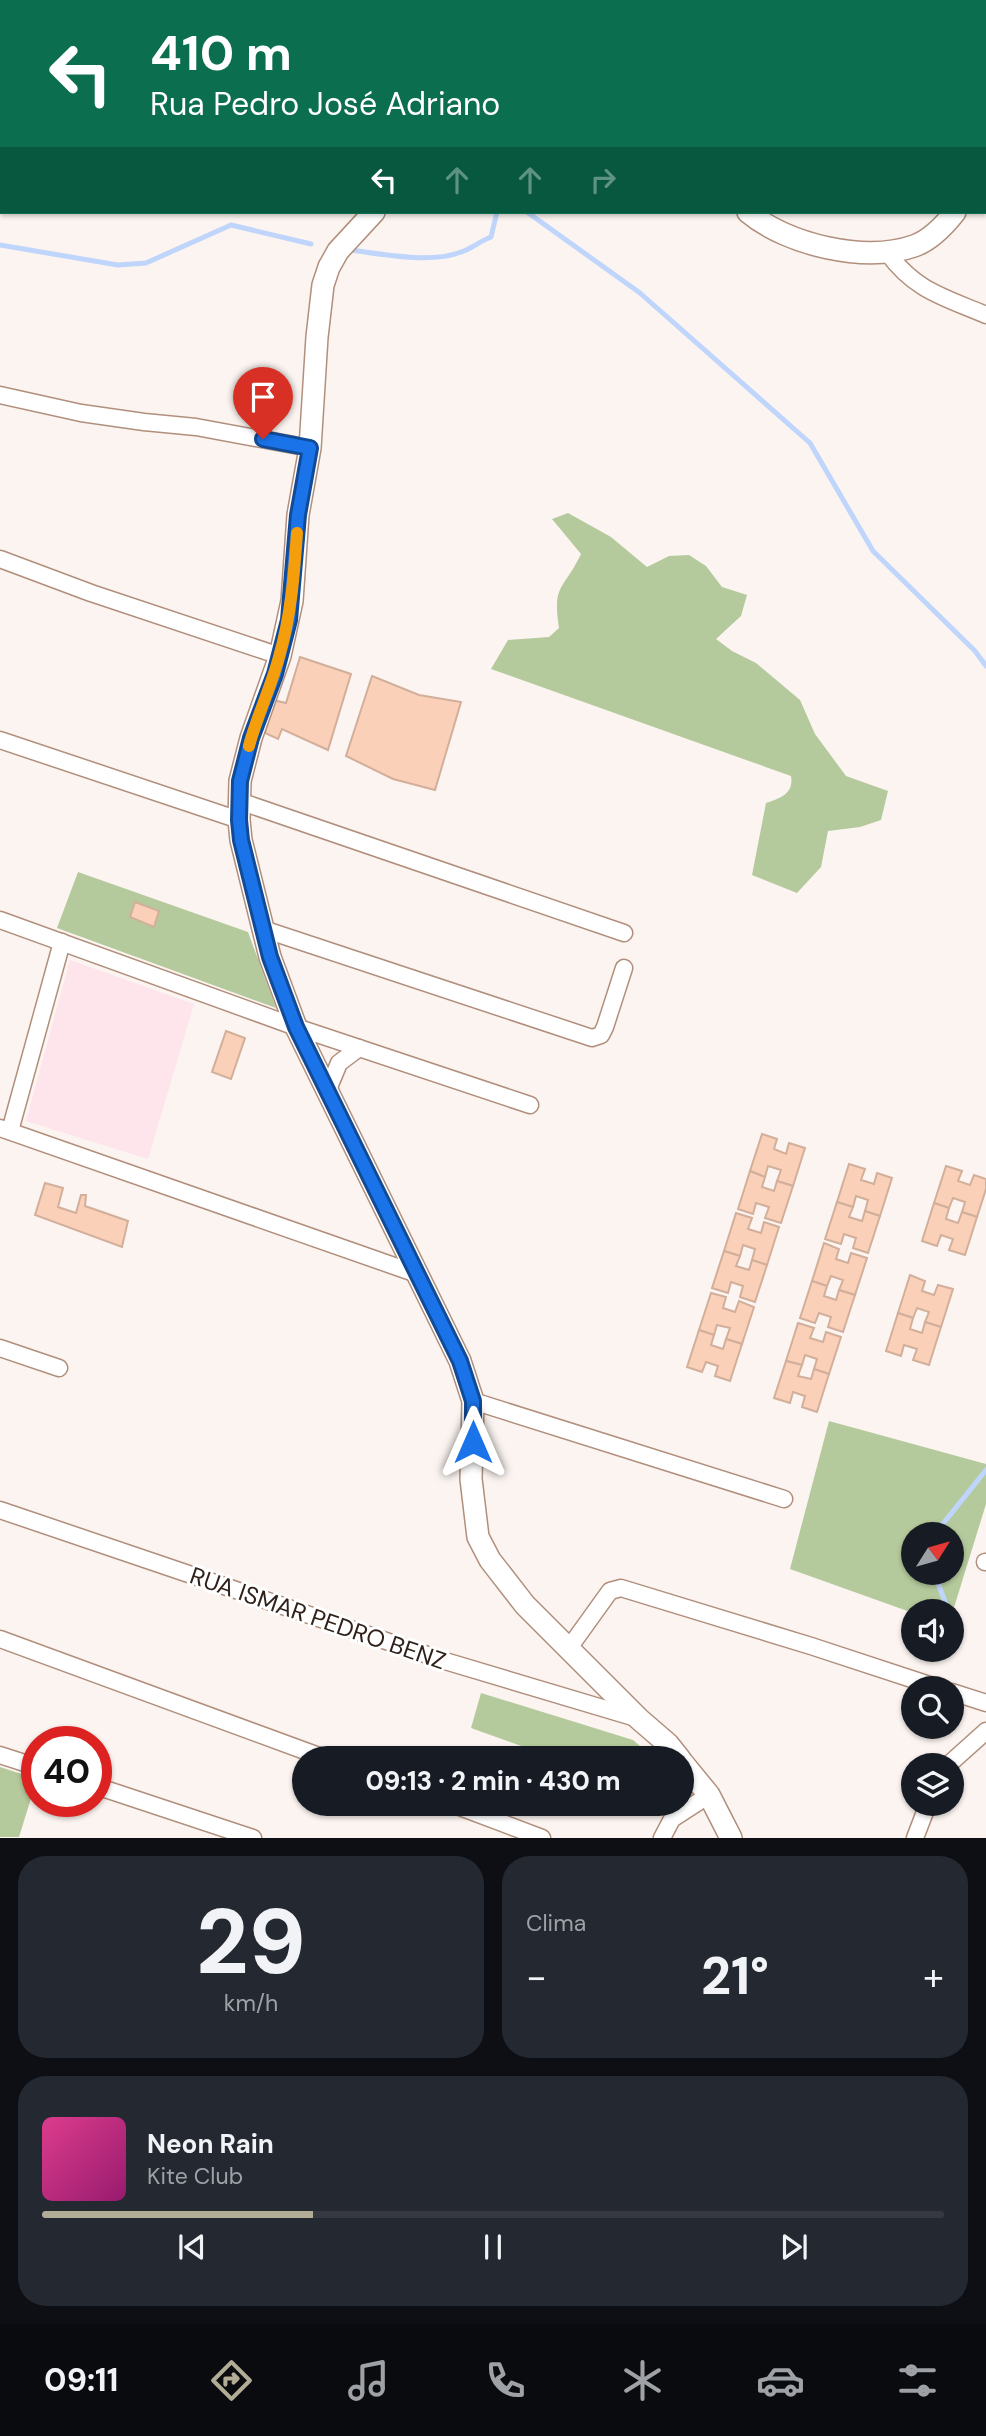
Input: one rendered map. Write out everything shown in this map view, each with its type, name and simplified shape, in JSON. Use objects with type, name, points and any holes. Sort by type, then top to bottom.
[{"type":"street","points":[[372,214],[338,251],[329,267],[324,285],[317,337],[310,448],[298,515],[292,601],[280,656],[251,738],[240,781],[239,811],[247,867],[280,989],[296,1027],[460,1361],[473,1401],[471,1479],[478,1537],[490,1560],[524,1605],[670,1746]]},
{"type":"street","points":[[751,214],[776,229],[817,244],[863,253],[887,252],[916,245],[932,237],[954,214]]},
{"type":"street","points":[[887,252],[906,276],[918,286],[986,315]]},
{"type":"street","points":[[0,395],[81,413],[195,427],[310,448]]},
{"type":"street","points":[[0,559],[91,593],[280,656]]},
{"type":"street","points":[[0,740],[239,811],[624,933]]},
{"type":"street","points":[[0,920],[296,1027],[530,1105]]},
{"type":"street","points":[[263,929],[592,1038],[601,1035],[605,1027],[624,968]]},
{"type":"street","points":[[62,942],[5,1130],[417,1274]]},
{"type":"street","points":[[327,1092],[339,1063],[359,1048]]},
{"type":"street","points":[[0,1348],[59,1368]]},
{"type":"street","points":[[473,1401],[784,1499]]},
{"type":"street","name":"RUA ISMAR PEDRO BENZ","points":[[0,1510],[445,1661],[639,1719]]},
{"type":"street","points":[[569,1648],[610,1591],[621,1588],[902,1676]]},
{"type":"street","points":[[0,1639],[292,1746]]},
{"type":"street","points":[[964,1696],[986,1703]]},
{"type":"street","points":[[961,1753],[986,1731]]},
{"type":"street","points":[[0,1755],[21,1762]]},
{"type":"street","points":[[694,1776],[709,1795],[731,1838]]},
{"type":"street","points":[[112,1791],[253,1838]]},
{"type":"street","points":[[662,1838],[672,1819],[709,1795]]},
{"type":"street","points":[[484,1816],[542,1838]]},
{"type":"street","points":[[915,1838],[923,1816]]},
{"type":"shaded area","points":[[70,960],[194,1004],[148,1159],[26,1121]]},
{"type":"green space","points":[[568,513],[611,537],[647,567],[669,556],[689,555],[706,566],[722,587],[747,595],[741,616],[716,639],[756,663],[800,700],[815,734],[846,776],[888,791],[881,820],[860,827],[828,831],[821,867],[797,893],[752,875],[766,803],[788,791],[791,776],[491,669],[508,640],[549,637],[559,628],[558,594],[581,554],[552,519]]},
{"type":"green space","points":[[78,872],[248,932],[276,1008],[57,928]]},
{"type":"green space","points":[[829,1421],[986,1464],[986,1504],[964,1575],[964,1522],[901,1522],[901,1586],[961,1586],[957,1599],[901,1599],[901,1609],[790,1569]]},
{"type":"green space","points":[[481,1693],[633,1740],[640,1746],[522,1746],[471,1728]]},
{"type":"green space","points":[[0,1767],[21,1774],[21,1817],[25,1817],[19,1837],[0,1837]]},
{"type":"building","points":[[300,657],[351,674],[328,750],[282,729],[278,739],[265,733],[273,700],[286,703]]},
{"type":"building","points":[[372,676],[419,695],[461,702],[435,790],[393,779],[346,756]]},
{"type":"building","points":[[135,902],[159,911],[154,927],[130,917]]},
{"type":"building","points":[[226,1031],[245,1038],[231,1079],[212,1072]]},
{"type":"building","points":[[762,1134],[777,1139],[774,1149],[786,1154],[789,1143],[805,1148],[793,1186],[777,1181],[781,1170],[768,1166],[765,1177],[750,1171]]},
{"type":"building","points":[[849,1164],[865,1169],[861,1180],[874,1184],[877,1173],[892,1178],[880,1216],[865,1211],[868,1200],[856,1196],[853,1207],[837,1202]]},
{"type":"building","points":[[946,1166],[962,1171],[958,1181],[970,1185],[974,1175],[986,1179],[986,1189],[977,1217],[962,1212],[965,1202],[953,1198],[949,1208],[934,1203]]},
{"type":"building","points":[[750,1171],[765,1177],[762,1187],[774,1191],[777,1181],[793,1186],[781,1223],[765,1218],[769,1207],[756,1203],[753,1214],[738,1209]]},
{"type":"building","points":[[45,1183],[63,1188],[58,1207],[76,1213],[81,1195],[86,1195],[85,1206],[128,1221],[122,1247],[35,1215]]},
{"type":"building","points":[[837,1202],[853,1207],[849,1217],[862,1221],[865,1211],[880,1216],[868,1253],[853,1248],[856,1238],[844,1234],[841,1244],[825,1239]]},
{"type":"building","points":[[934,1203],[949,1208],[946,1219],[958,1223],[962,1212],[977,1217],[965,1255],[949,1250],[953,1239],[941,1235],[937,1246],[922,1241]]},
{"type":"building","points":[[736,1213],[752,1218],[748,1229],[761,1233],[764,1222],[779,1227],[767,1265],[752,1260],[755,1249],[743,1245],[740,1256],[724,1251]]},
{"type":"building","points":[[824,1243],[839,1249],[836,1259],[848,1263],[851,1253],[867,1258],[855,1295],[839,1290],[843,1280],[831,1276],[827,1286],[812,1281]]},
{"type":"building","points":[[724,1251],[740,1256],[736,1266],[749,1270],[752,1260],[767,1265],[755,1302],[740,1297],[743,1286],[731,1282],[728,1293],[712,1288]]},
{"type":"building","points":[[910,1275],[925,1281],[922,1291],[934,1295],[938,1285],[953,1289],[941,1327],[925,1322],[929,1312],[917,1308],[913,1318],[898,1313]]},
{"type":"building","points":[[812,1281],[827,1286],[824,1296],[836,1300],[839,1290],[855,1295],[843,1332],[828,1327],[831,1317],[819,1313],[815,1323],[800,1318]]},
{"type":"building","points":[[711,1293],[726,1297],[723,1308],[735,1312],[739,1301],[754,1307],[742,1344],[726,1339],[730,1328],[717,1325],[714,1335],[699,1330]]},
{"type":"building","points":[[898,1313],[913,1318],[910,1329],[922,1333],[925,1322],[941,1327],[929,1365],[913,1360],[917,1349],[904,1345],[901,1356],[886,1351]]},
{"type":"building","points":[[798,1323],[814,1328],[810,1338],[823,1342],[826,1332],[841,1337],[829,1374],[814,1369],[817,1359],[805,1355],[802,1365],[786,1361]]},
{"type":"building","points":[[699,1330],[714,1335],[711,1345],[723,1349],[726,1339],[742,1344],[730,1381],[715,1376],[718,1366],[706,1362],[702,1372],[687,1367]]},
{"type":"building","points":[[786,1361],[802,1365],[798,1376],[811,1379],[814,1369],[829,1374],[817,1412],[802,1407],[805,1396],[793,1392],[790,1403],[774,1398]]},
{"type":"waterway","points":[[350,250],[421,258],[449,256],[491,237],[497,214]]},
{"type":"waterway","points":[[530,214],[640,293],[810,443],[873,551],[975,651],[986,666]]},
{"type":"waterway","points":[[0,245],[118,265],[146,263],[231,225],[311,244]]},
{"type":"waterway","points":[[944,1522],[986,1470]]},
{"type":"waterway","points":[[939,1586],[944,1599]]},
{"type":"slow traffic","points":[[249,746],[285,638],[292,601],[297,533]]},
{"type":"route","points":[[263,439],[310,448],[298,515],[289,620],[275,674],[251,738],[240,781],[241,840],[280,989],[327,1092],[460,1361],[473,1401],[473,1442]]}]
